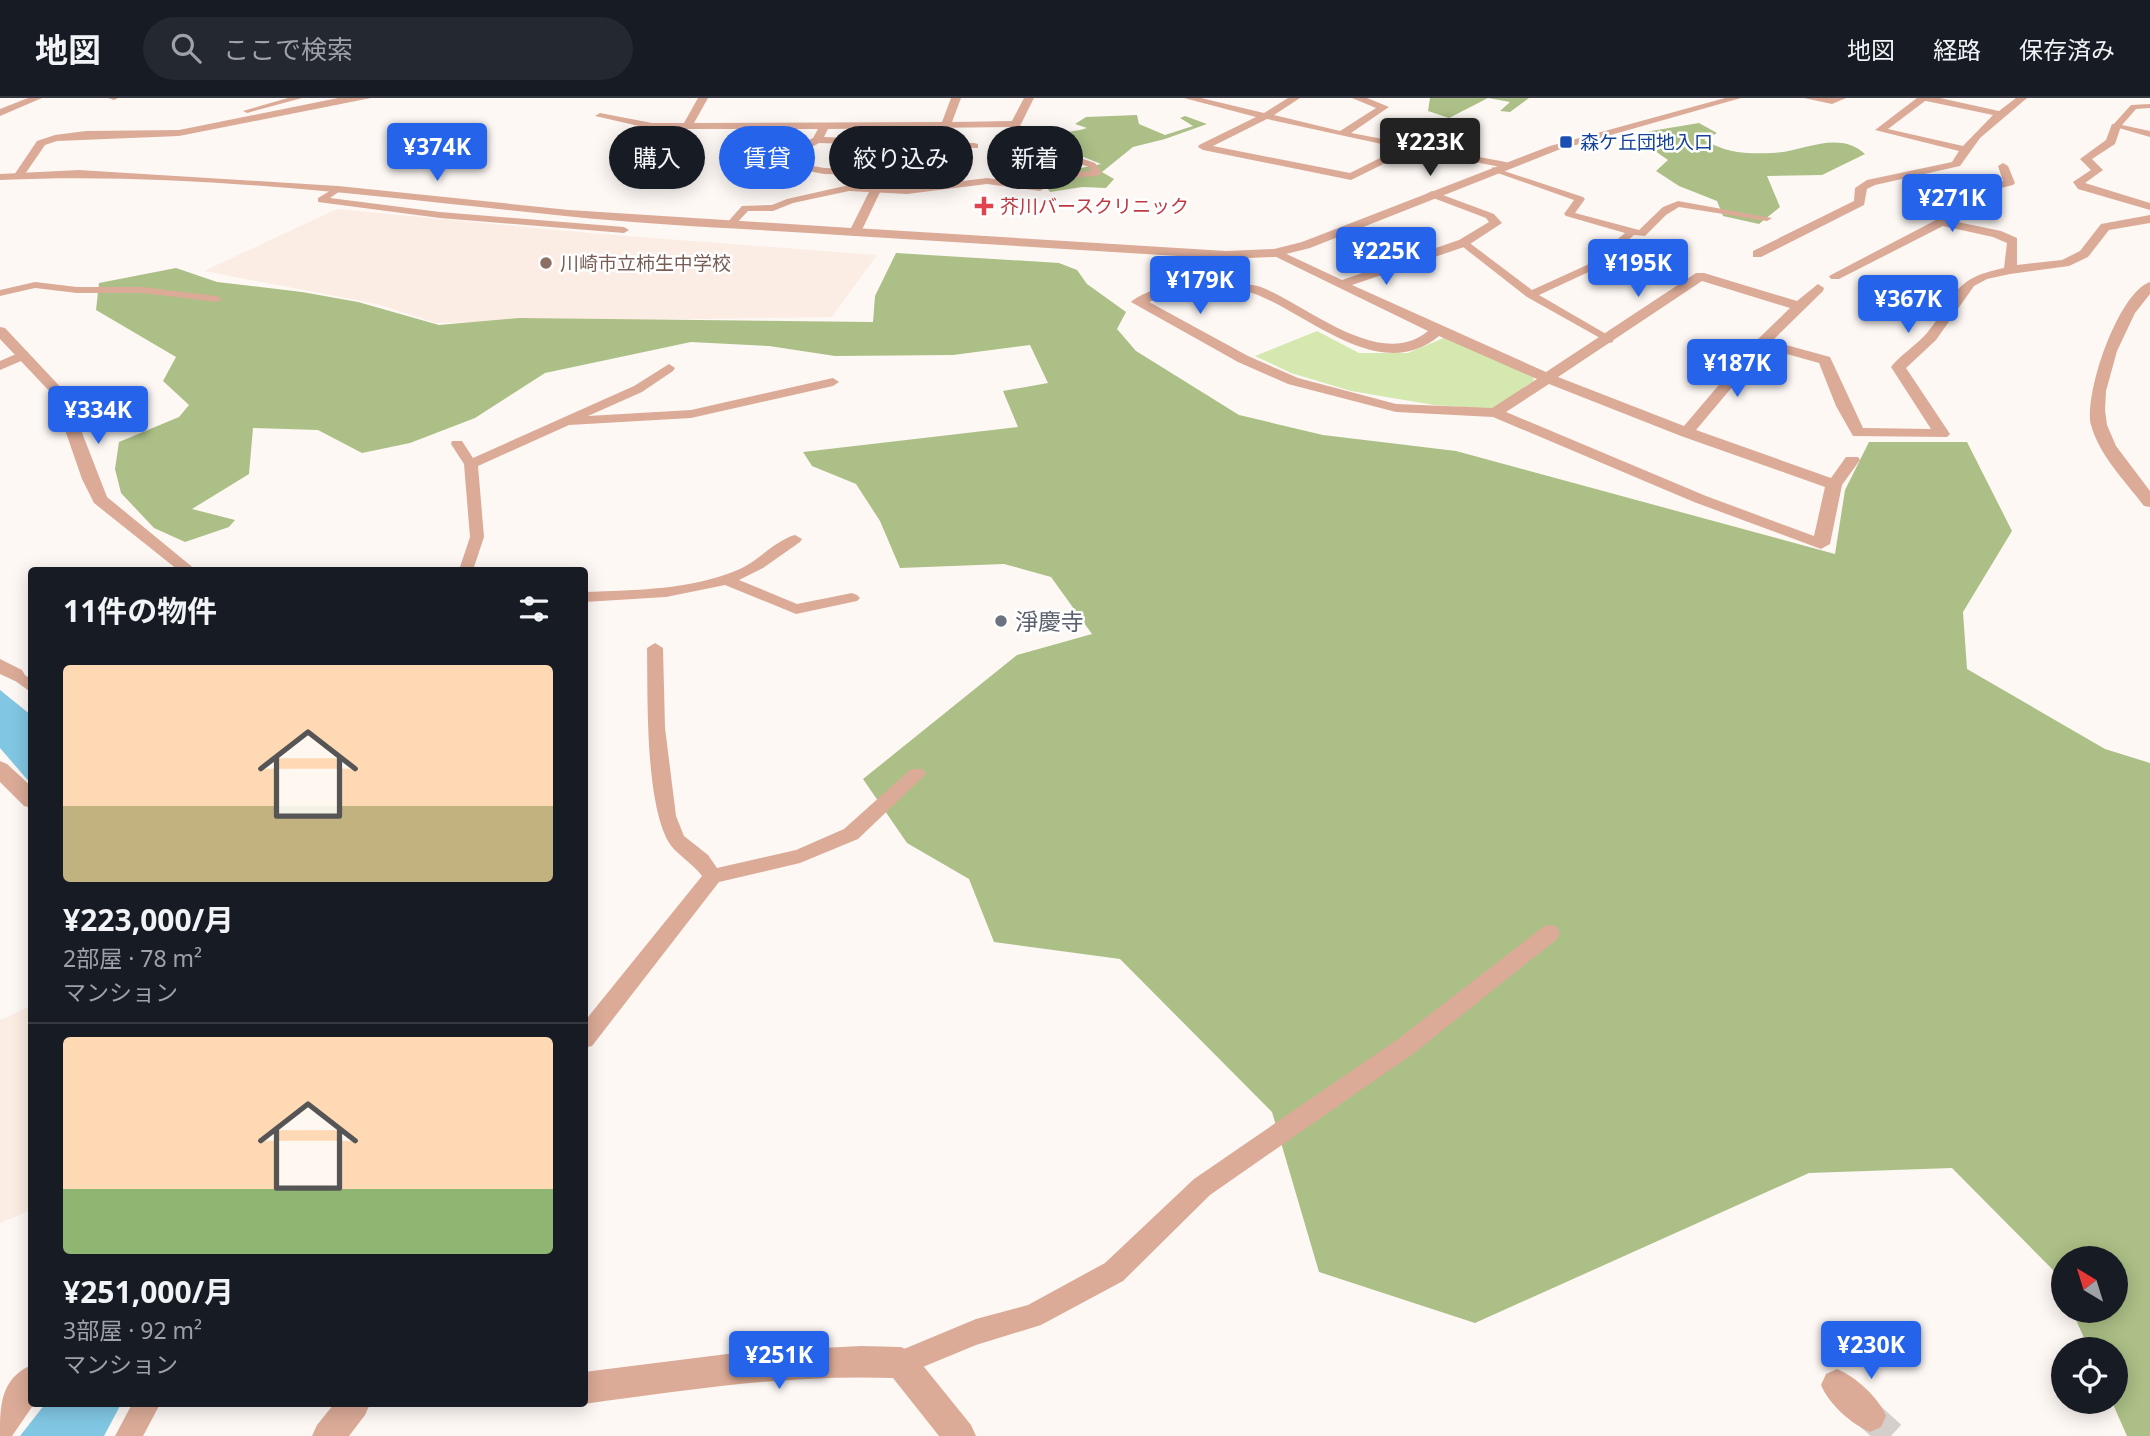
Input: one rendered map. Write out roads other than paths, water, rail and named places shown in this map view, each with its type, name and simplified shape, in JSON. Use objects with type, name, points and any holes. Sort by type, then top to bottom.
[{"type":"street","points":[[0,113],[37,98]]},
{"type":"street","points":[[19,175],[41,143],[55,138],[174,133],[251,115],[366,98]]},
{"type":"street","points":[[688,125],[703,98]]},
{"type":"street","points":[[946,124],[956,98]]},
{"type":"street","points":[[600,116],[652,126],[1016,124],[1029,98]]},
{"type":"street","points":[[1189,98],[1264,117],[1412,146],[1501,167]]},
{"type":"street","points":[[1295,98],[1264,117],[1203,147],[1351,177],[1412,146]]},
{"type":"street","points":[[1342,134],[1384,107],[1357,98]]},
{"type":"street","points":[[0,177],[79,173],[149,176],[338,189],[557,212],[730,225],[1124,250],[1226,255],[1274,253],[1306,245],[1501,167],[1601,133],[1735,98]]},
{"type":"street","points":[[1809,98],[1832,101],[1842,98]]},
{"type":"street","points":[[1964,149],[1880,130],[1924,98],[2000,114]]},
{"type":"street","points":[[1757,254],[1860,203],[1861,188],[1871,182],[1956,164],[1964,149],[2000,114],[2022,98]]},
{"type":"street","points":[[817,140],[825,124]]},
{"type":"street","points":[[2116,126],[2110,142],[2085,159],[2098,170],[2079,182],[2082,187],[2150,207]]},
{"type":"street","points":[[829,171],[775,162],[817,140],[974,146]]},
{"type":"street","points":[[1941,222],[1950,197],[2009,183],[2003,166]]},
{"type":"street","points":[[855,232],[874,190]]},
{"type":"street","points":[[1342,285],[1463,243],[1496,223],[1490,216],[1432,194]]},
{"type":"street","points":[[1762,343],[1825,360],[1843,406],[1858,433],[1942,434],[1898,367],[1931,337],[1969,283],[1983,276],[2010,270],[2066,263],[2084,254],[2105,227],[2150,219]]},
{"type":"street","points":[[1835,276],[1941,222],[1997,234],[2012,241],[2010,270]]},
{"type":"street","points":[[1274,253],[1549,379],[1686,433],[1834,485]]},
{"type":"street","points":[[1495,413],[1609,340],[1700,276],[1799,306]]},
{"type":"street","points":[[2150,286],[2141,294],[2120,329],[2098,391],[2099,423],[2110,448],[2150,502]]},
{"type":"street","points":[[1438,330],[1421,344],[1371,346],[1346,337],[1256,289],[1178,287],[1138,302],[1243,359],[1293,381],[1396,408],[1495,413],[1700,499],[1821,544],[1834,485],[1852,460]]},
{"type":"street","points":[[1686,433],[1762,343],[1818,288]]},
{"type":"street","points":[[0,331],[60,394],[100,500],[184,567]]},
{"type":"street","points":[[0,366],[23,355]]},
{"type":"street","points":[[0,769],[28,796]]},
{"type":"street","points":[[588,1388],[772,1365],[849,1360],[901,1363],[960,1436]]},
{"type":"street","points":[[1837,1385],[1870,1416]]},
{"type":"street","points":[[0,1425],[28,1386]]},
{"type":"street","points":[[328,1436],[352,1407]]},
{"type":"lane","points":[[242,98],[251,115],[298,98]]},
{"type":"lane","points":[[2116,126],[2134,107],[2150,106]]},
{"type":"lane","points":[[973,183],[987,181],[1040,188],[1061,175],[1097,173],[1092,165],[1039,147],[1016,124]]},
{"type":"lane","points":[[2116,126],[2150,134]]},
{"type":"lane","points":[[1501,167],[1580,200],[1569,214],[1641,234],[1654,225],[1664,209],[1678,204],[1767,218]]},
{"type":"lane","points":[[730,225],[745,208],[773,208],[790,201],[849,188],[907,191],[922,189]]},
{"type":"lane","points":[[338,189],[321,200],[440,215],[624,230]]},
{"type":"lane","points":[[1531,295],[1591,267],[1633,232]]},
{"type":"lane","points":[[1463,243],[1531,295],[1609,340]]},
{"type":"lane","points":[[0,293],[35,285],[78,290],[118,288],[216,299]]},
{"type":"lane","points":[[471,464],[638,389],[669,368]]},
{"type":"lane","points":[[565,421],[691,414],[833,382]]},
{"type":"lane","points":[[457,444],[471,464],[477,537],[467,567]]},
{"type":"lane","points":[[588,597],[666,592],[726,580],[746,572],[795,539]]},
{"type":"lane","points":[[726,580],[796,609],[852,598]]},
{"type":"lane","points":[[655,648],[657,728],[667,816],[677,840],[701,860],[713,876]]},
{"type":"lane","points":[[7,670],[28,685]]},
{"type":"lane","points":[[588,1034],[713,876],[800,856],[851,834],[916,774]]},
{"type":"lane","points":[[901,1363],[976,1332],[1031,1316],[1114,1272],[1202,1187],[1406,1046],[1550,933]]},
{"type":"lane","points":[[128,1436],[145,1407]]},
{"type":"water","points":[[0,690],[28,713],[28,781],[0,748]]},
{"type":"water","points":[[43,1407],[119,1407],[104,1436],[20,1436]]},
{"type":"tunnel","points":[[1870,1416],[1892,1436]]},
{"type":"place","name":"森ケ丘団地入口","points":[[1566,142]]},
{"type":"place","name":"芥川バースクリニック","points":[[984,206]]},
{"type":"place","name":"川崎市立柿生中学校","points":[[546,263]]},
{"type":"place","name":"淨慶寺","points":[[1001,621]]}]
